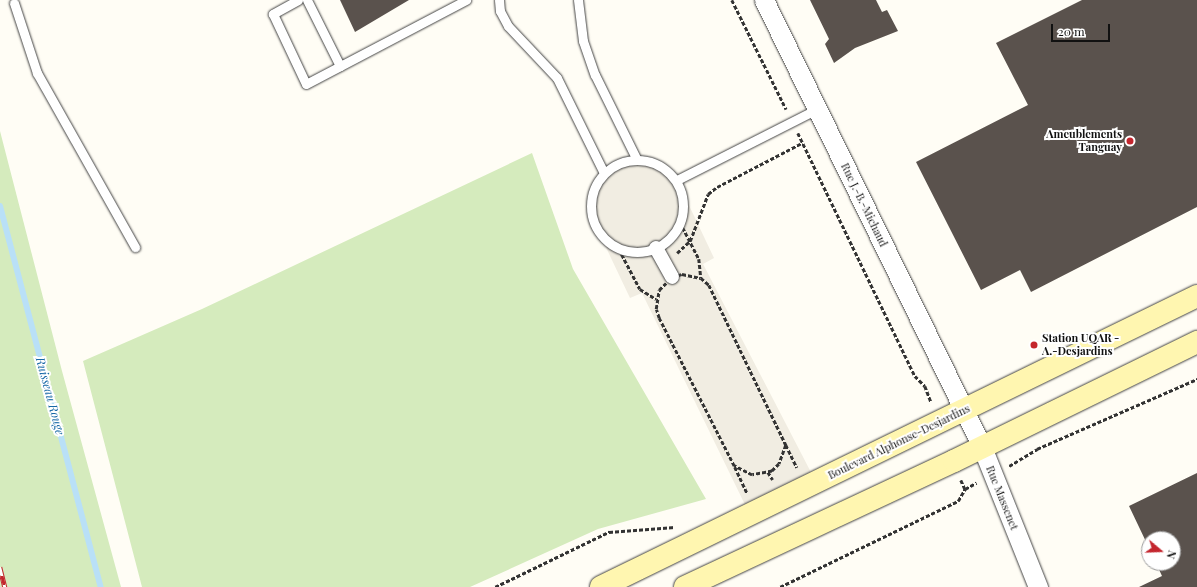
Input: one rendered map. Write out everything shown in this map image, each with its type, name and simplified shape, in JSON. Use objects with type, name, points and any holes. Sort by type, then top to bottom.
[{"type":"main road","name":"Boulevard Alphonse-Desjardins","points":[[601,587],[1197,296]]},
{"type":"main road","points":[[685,587],[982,447],[1197,342]]},
{"type":"street","name":"Rue J.-B.-Michaud","points":[[764,0],[965,410]]},
{"type":"street","points":[[659,254],[672,278]]},
{"type":"street","name":"Rue Massenet","points":[[965,410],[982,447],[1038,587]]},
{"type":"lane","points":[[298,0],[273,14],[306,84],[466,0]]},
{"type":"lane","points":[[307,0],[340,66]]},
{"type":"lane","points":[[499,0],[500,10],[508,26],[557,78],[604,173]]},
{"type":"lane","points":[[578,0],[583,41],[595,75],[636,158]]},
{"type":"lane","points":[[14,3],[37,73],[136,247]]},
{"type":"lane","points":[[677,180],[793,123],[817,109]]},
{"type":"lane","points":[[636,158],[662,166],[677,180],[683,201],[680,222],[659,254],[619,249],[598,232],[592,218],[590,203],[594,188],[604,173],[620,162],[636,158]]},
{"type":"path","points":[[732,0],[915,376],[925,386]]},
{"type":"path","points":[[659,254],[677,254],[690,241],[708,194],[717,187],[802,143]]},
{"type":"path","points":[[680,222],[699,259],[701,278],[714,294],[807,487]]},
{"type":"path","points":[[619,249],[640,288],[656,299]]},
{"type":"path","points":[[701,278],[687,274],[672,278],[659,290],[656,299],[659,318],[756,512]]},
{"type":"path","points":[[1013,463],[1037,449],[1197,379]]},
{"type":"path","points":[[734,466],[743,472],[762,475],[780,464],[786,445]]},
{"type":"path","points":[[780,587],[958,500],[965,489]]},
{"type":"path","points":[[495,587],[609,532],[680,526]]},
{"type":"green space","points":[[0,131],[62,371],[121,587],[0,587]]},
{"type":"green space","points":[[532,153],[573,269],[706,499],[598,529],[470,587],[142,587],[83,361],[202,309]]},
{"type":"shaded area","points":[[636,158],[662,166],[677,180],[714,258],[703,264],[816,482],[750,515],[642,293],[630,298],[592,218],[590,203],[594,188],[604,173],[620,162]]},
{"type":"building","points":[[340,0],[409,0],[355,32]]},
{"type":"building","points":[[810,0],[876,0],[882,12],[887,10],[898,31],[855,48],[834,63],[825,44],[829,39]]},
{"type":"building","points":[[1082,0],[1197,0],[1197,207],[1031,292],[1020,270],[981,290],[916,162],[1028,105],[996,43]]},
{"type":"building","points":[[1197,473],[1197,587],[1139,587],[1162,576],[1160,571],[1181,571],[1181,531],[1141,531],[1129,506]]},
{"type":"waterway","name":"Ruisseau Rouge","points":[[0,206],[101,587]]},
{"type":"railway","points":[[0,567],[5,587]]},
{"type":"place","name":"Ameublements Tanguay","points":[[1130,141]]},
{"type":"place","name":"Station UQAR - A.-Desjardins","points":[[1034,345]]}]
